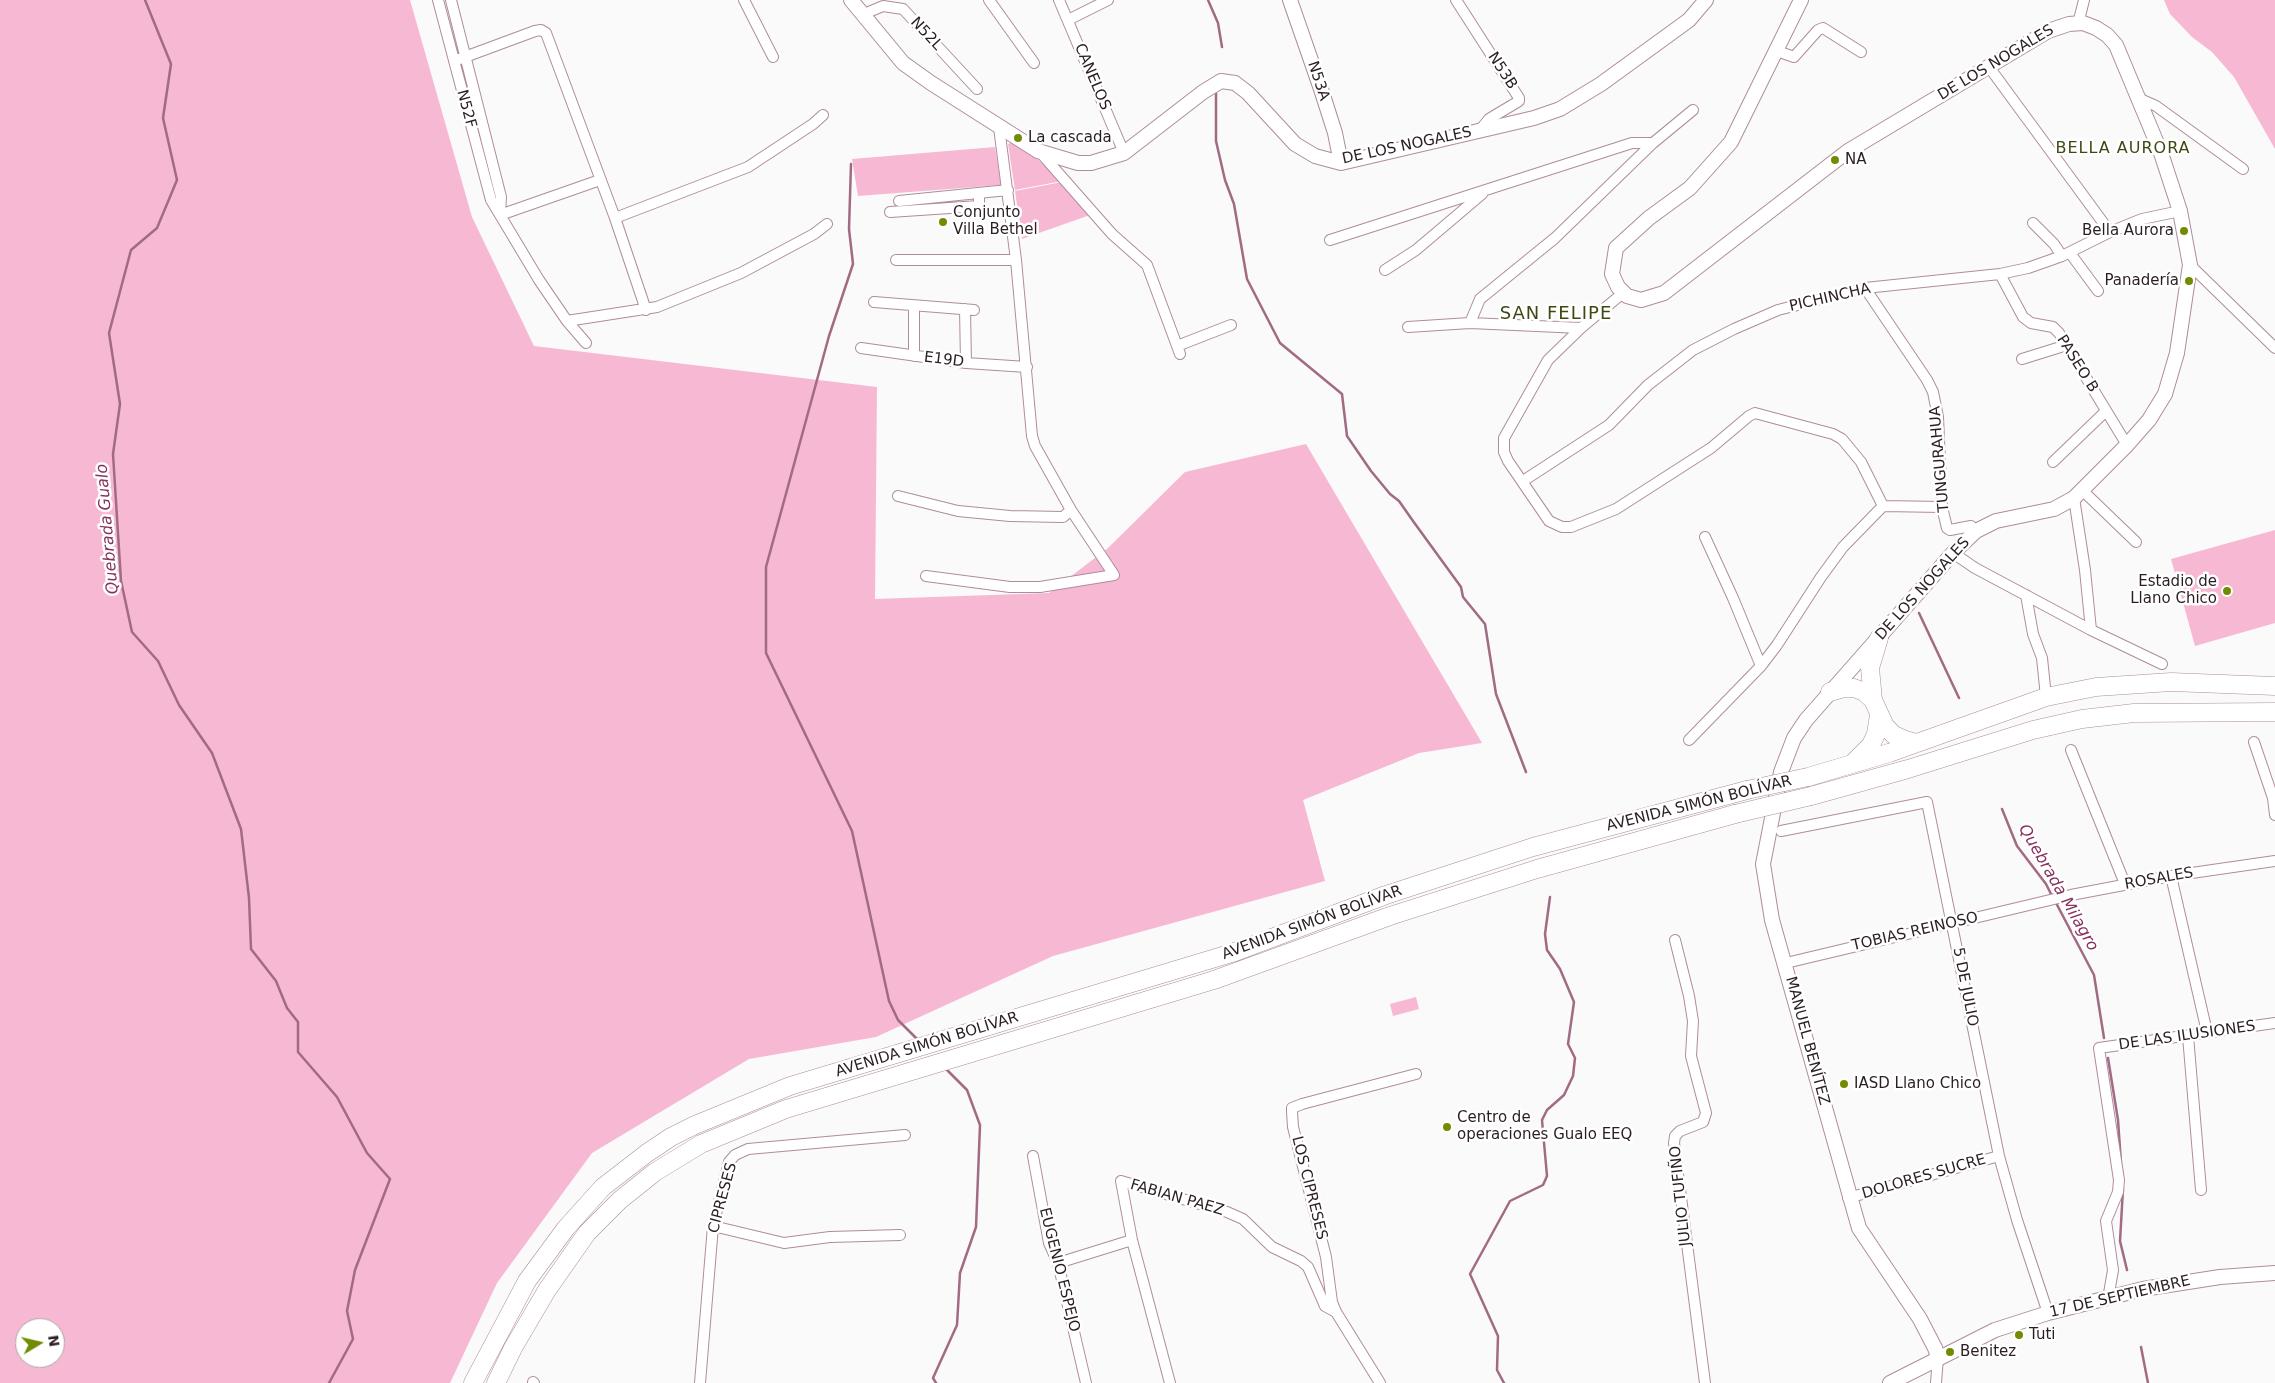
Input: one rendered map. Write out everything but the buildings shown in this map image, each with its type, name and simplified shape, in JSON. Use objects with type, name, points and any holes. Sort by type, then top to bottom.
[{"type":"highway","points":[[1853,764],[1871,745],[1876,734],[1876,707],[1870,668],[1879,638]]},
{"type":"highway","name":"AVENIDA SIMÓN BOLÍVAR","points":[[473,1383],[527,1281],[566,1228],[603,1187],[671,1137],[695,1125],[790,1086],[1232,953],[1386,895],[1533,847],[1853,764],[2046,697],[2096,687],[2133,683],[2179,682],[2275,686]]},
{"type":"highway","points":[[1830,692],[1844,688],[1854,688],[1864,692],[1876,707],[1885,726],[1894,735],[1917,743]]},
{"type":"highway","name":"AVENIDA SIMÓN BOLÍVAR","points":[[496,1383],[546,1290],[587,1234],[620,1200],[655,1172],[701,1144],[786,1110],[1214,980],[1390,916],[1528,872],[1735,814],[1812,796],[2033,730],[2082,719],[2134,713],[2275,712]]},
{"type":"street","name":"N52F","points":[[438,0],[491,200],[567,321],[586,343]]},
{"type":"street","name":"N52F","points":[[451,0],[501,197],[500,215]]},
{"type":"street","points":[[744,0],[773,57]]},
{"type":"street","name":"DE LOS NOGALES","points":[[851,0],[904,63],[1038,151],[1078,163],[1102,162],[1124,153],[1203,92],[1221,81],[1234,83],[1248,93],[1295,144],[1315,156],[1341,163],[1534,118],[1560,109],[1601,84],[1689,20],[1706,0]]},
{"type":"street","points":[[989,0],[1034,63]]},
{"type":"street","name":"CANELOS","points":[[1059,0],[1124,153]]},
{"type":"street","points":[[1068,20],[1108,0]]},
{"type":"street","name":"N53A","points":[[1290,0],[1326,106],[1341,163]]},
{"type":"street","name":"N53B","points":[[1456,0],[1520,100],[1489,120],[1480,130]]},
{"type":"street","points":[[1801,0],[1739,128],[1722,154],[1690,188],[1649,218],[1616,248],[1612,274],[1624,293],[1581,328],[1541,368],[1504,438],[1504,452],[1549,521],[1562,527],[1579,526],[1616,509],[1722,441],[1749,416],[1760,413],[1833,434],[1842,439],[1861,462],[1883,506]]},
{"type":"street","points":[[2078,24],[2084,0]]},
{"type":"street","name":"N52L","points":[[864,14],[883,6],[903,9],[978,89]]},
{"type":"street","name":"DE LOS NOGALES","points":[[1624,293],[1631,298],[1640,300],[1664,293],[1848,151],[2048,31],[2060,26],[2083,23],[2102,31],[2116,45],[2161,152],[2180,211],[2190,265],[2181,331],[2168,384],[2161,403],[2127,445],[2078,494],[2054,509],[1996,521],[1976,531],[1953,553],[1830,692]]},
{"type":"street","points":[[1777,51],[1794,57],[1818,30],[1823,28],[1861,52]]},
{"type":"street","points":[[454,61],[535,31],[541,30],[546,33],[646,310]]},
{"type":"street","points":[[1989,67],[2110,232]]},
{"type":"street","points":[[2138,98],[2156,106],[2206,140],[2243,169]]},
{"type":"street","points":[[1470,323],[1480,299],[1555,238],[1653,144],[1693,110]]},
{"type":"street","points":[[614,218],[748,168],[813,124],[823,114]]},
{"type":"street","points":[[926,576],[1010,587],[1040,587],[1114,576],[1071,510],[1035,446],[1032,436],[1016,260],[999,127]]},
{"type":"street","points":[[1330,240],[1632,143],[1653,144]]},
{"type":"street","points":[[1038,151],[1091,208],[1112,234],[1147,265],[1179,350],[1231,324]]},
{"type":"street","points":[[500,215],[600,180]]},
{"type":"street","points":[[899,201],[1008,190]]},
{"type":"street","points":[[1385,270],[1416,250],[1487,190]]},
{"type":"street","points":[[890,212],[979,206],[979,194]]},
{"type":"street","name":"PICHINCHA","points":[[1523,481],[1609,425],[1648,385],[1693,350],[1734,329],[1778,310],[1865,288],[2000,274],[2028,268],[2066,254],[2110,232],[2142,219],[2180,211]]},
{"type":"street","points":[[2033,223],[2066,254],[2098,291]]},
{"type":"street","points":[[567,321],[646,310],[705,289],[741,274],[814,234],[827,224]]},
{"type":"street","points":[[896,260],[1016,260]]},
{"type":"street","points":[[2190,265],[2275,348]]},
{"type":"street","name":"PASEO B","points":[[2000,274],[2023,317],[2031,323],[2054,327],[2067,345],[2127,445]]},
{"type":"street","name":"TUNGURAHUA","points":[[1865,288],[1927,380],[1933,392],[1938,417],[1942,507],[1947,528],[1950,530],[1972,526],[1976,531]]},
{"type":"street","points":[[874,302],[969,310],[966,363]]},
{"type":"street","points":[[914,306],[914,356]]},
{"type":"street","points":[[1408,327],[1470,323],[1581,328]]},
{"type":"street","points":[[2022,359],[2067,345]]},
{"type":"street","name":"E19D","points":[[861,348],[966,363],[1027,367]]},
{"type":"street","points":[[2053,462],[2106,411]]},
{"type":"street","points":[[2078,494],[2136,542]]},
{"type":"street","points":[[2078,494],[2091,630]]},
{"type":"street","points":[[898,496],[958,511],[1010,516],[1063,517],[1071,510]]},
{"type":"street","points":[[1689,740],[1761,666],[1843,547],[1883,506],[1942,507]]},
{"type":"street","points":[[1705,538],[1734,598],[1761,666]]},
{"type":"street","points":[[1953,553],[1975,568],[2091,630],[2162,664]]},
{"type":"street","points":[[2026,594],[2032,634],[2042,658],[2046,697]]},
{"type":"street","name":"MANUEL BENÍTEZ","points":[[1830,692],[1806,720],[1786,757],[1765,849],[1763,864],[1767,899],[1786,962],[1848,1198],[1858,1228],[1923,1324],[1938,1357],[1936,1383]]},
{"type":"street","points":[[2254,742],[2273,798],[2275,815]]},
{"type":"street","points":[[2071,750],[2124,884]]},
{"type":"street","name":"5 DE JULIO","points":[[1781,831],[1927,802],[1999,1156],[2017,1220],[2048,1313]]},
{"type":"street","name":"ROSALES","points":[[2044,901],[2124,884],[2275,861]]},
{"type":"street","points":[[2171,876],[2206,1032]]},
{"type":"street","name":"TOBIAS REINOSO","points":[[1786,962],[2044,901]]},
{"type":"street","name":"JULIO TUFIÑO","points":[[1675,940],[1689,996],[1693,1021],[1691,1056],[1706,1113],[1703,1122],[1680,1131],[1675,1136],[1674,1143],[1705,1383]]},
{"type":"street","name":"DE LAS ILUSIONES","points":[[2108,1299],[2113,1270],[2106,1221],[2118,1192],[2119,1180],[2099,1048],[2275,1024]]},
{"type":"street","points":[[2188,1036],[2201,1190]]},
{"type":"street","name":"LOS CIPRESES","points":[[1380,1383],[1336,1312],[1332,1302],[1321,1233],[1293,1128],[1292,1108],[1416,1074]]},
{"type":"street","name":"CIPRESES","points":[[700,1383],[713,1226],[729,1162],[741,1151],[748,1149],[905,1135]]},
{"type":"street","name":"EUGENIO ESPEJO","points":[[1033,1156],[1050,1243],[1058,1263],[1086,1383]]},
{"type":"street","name":"DOLORES SUCRE","points":[[1848,1198],[1999,1156]]},
{"type":"street","name":"FABIAN PAEZ","points":[[1170,1383],[1132,1240],[1121,1181],[1227,1212],[1242,1219],[1272,1247],[1301,1261],[1308,1267],[1325,1306],[1336,1312]]},
{"type":"street","points":[[713,1226],[784,1243],[830,1237],[900,1235]]},
{"type":"street","points":[[1058,1263],[1132,1240]]},
{"type":"street","name":"17 DE SEPTIEMBRE","points":[[1890,1383],[1938,1357],[1995,1330],[2048,1313],[2143,1289],[2194,1280],[2275,1273]]},
{"type":"shaded area","points":[[0,0],[410,0],[472,217],[534,346],[877,387],[875,599],[1049,593],[1108,548],[1185,472],[1306,444],[1482,743],[1419,753],[1303,800],[1325,881],[1053,956],[876,1037],[749,1059],[592,1153],[497,1283],[450,1383],[0,1383]]},
{"type":"shaded area","points":[[2164,0],[2275,0],[2275,149],[2234,77],[2212,52],[2192,37],[2170,14]]},
{"type":"shaded area","points":[[1012,142],[1038,160],[1062,181],[1015,190],[1008,144]]},
{"type":"shaded area","points":[[995,147],[1001,185],[858,196],[852,159]]},
{"type":"shaded area","points":[[1062,182],[1090,215],[1022,239],[1015,191]]},
{"type":"shaded area","name":"Estadio de Llano Chico","points":[[2275,530],[2275,623],[2195,646],[2171,559]]},
{"type":"shaded area","points":[[1416,997],[1419,1009],[1393,1016],[1390,1004]]},
{"type":"waterway","name":"Quebrada Gualo","points":[[145,0],[171,64],[163,118],[177,180],[157,228],[131,250],[109,333],[120,404],[113,454],[121,581],[132,632],[158,661],[179,705],[212,753],[241,829],[249,898],[251,949],[276,981],[287,1008],[298,1022],[298,1052],[337,1097],[367,1153],[390,1179],[355,1270],[347,1311],[353,1339],[329,1383]]},
{"type":"waterway","points":[[1208,0],[1218,23],[1222,47]]},
{"type":"waterway","points":[[1216,93],[1216,141],[1225,180],[1234,204],[1247,279],[1280,343],[1342,394],[1347,436],[1371,471],[1390,494],[1399,501],[1461,587],[1463,597],[1485,624],[1496,694],[1526,772]]},
{"type":"waterway","points":[[851,164],[849,229],[853,264],[829,336],[766,567],[766,653],[852,831],[889,1001],[898,1020],[919,1041]]},
{"type":"waterway","name":"Quebrada Milagro","points":[[1919,613],[1959,698]]},
{"type":"waterway","name":"Quebrada Milagro","points":[[2002,809],[2017,846],[2046,884],[2052,896]]},
{"type":"waterway","points":[[1504,1383],[1497,1370],[1498,1336],[1470,1274],[1510,1201],[1543,1185],[1547,1176],[1542,1120],[1547,1110],[1564,1095],[1573,1076],[1575,1058],[1568,1044],[1574,1002],[1560,969],[1547,950],[1545,934],[1550,897]]},
{"type":"waterway","name":"Quebrada Milagro","points":[[2055,901],[2094,975],[2104,1038]]},
{"type":"waterway","name":"Quebrada Milagro","points":[[2108,1058],[2118,1120],[2121,1163]]},
{"type":"waterway","points":[[936,1383],[933,1378],[957,1325],[960,1273],[976,1227],[980,1125],[967,1090],[945,1068]]},
{"type":"waterway","name":"Quebrada Milagro","points":[[2123,1189],[2120,1241],[2127,1270]]},
{"type":"waterway","name":"Quebrada Milagro","points":[[2141,1347],[2148,1383]]},
{"type":"place","name":"La cascada","points":[[1018,138]]},
{"type":"place","name":"NA","points":[[1835,160]]},
{"type":"place","name":"Conjunto Villa Bethel","points":[[943,222]]},
{"type":"place","name":"Bella Aurora","points":[[2184,231]]},
{"type":"place","name":"Panadería","points":[[2189,281]]},
{"type":"place","name":"Estadio de Llano Chico","points":[[2227,591]]},
{"type":"place","name":"IASD Llano Chico","points":[[1844,1084]]},
{"type":"place","name":"Centro de operaciones Gualo EEQ","points":[[1447,1127]]},
{"type":"place","name":"Tuti","points":[[2019,1335]]},
{"type":"place","name":"Benitez","points":[[1950,1352]]},
{"type":"district","name":"BELLA AURORA","points":[[2123,149]]},
{"type":"district","name":"SAN FELIPE","points":[[1556,314]]}]
